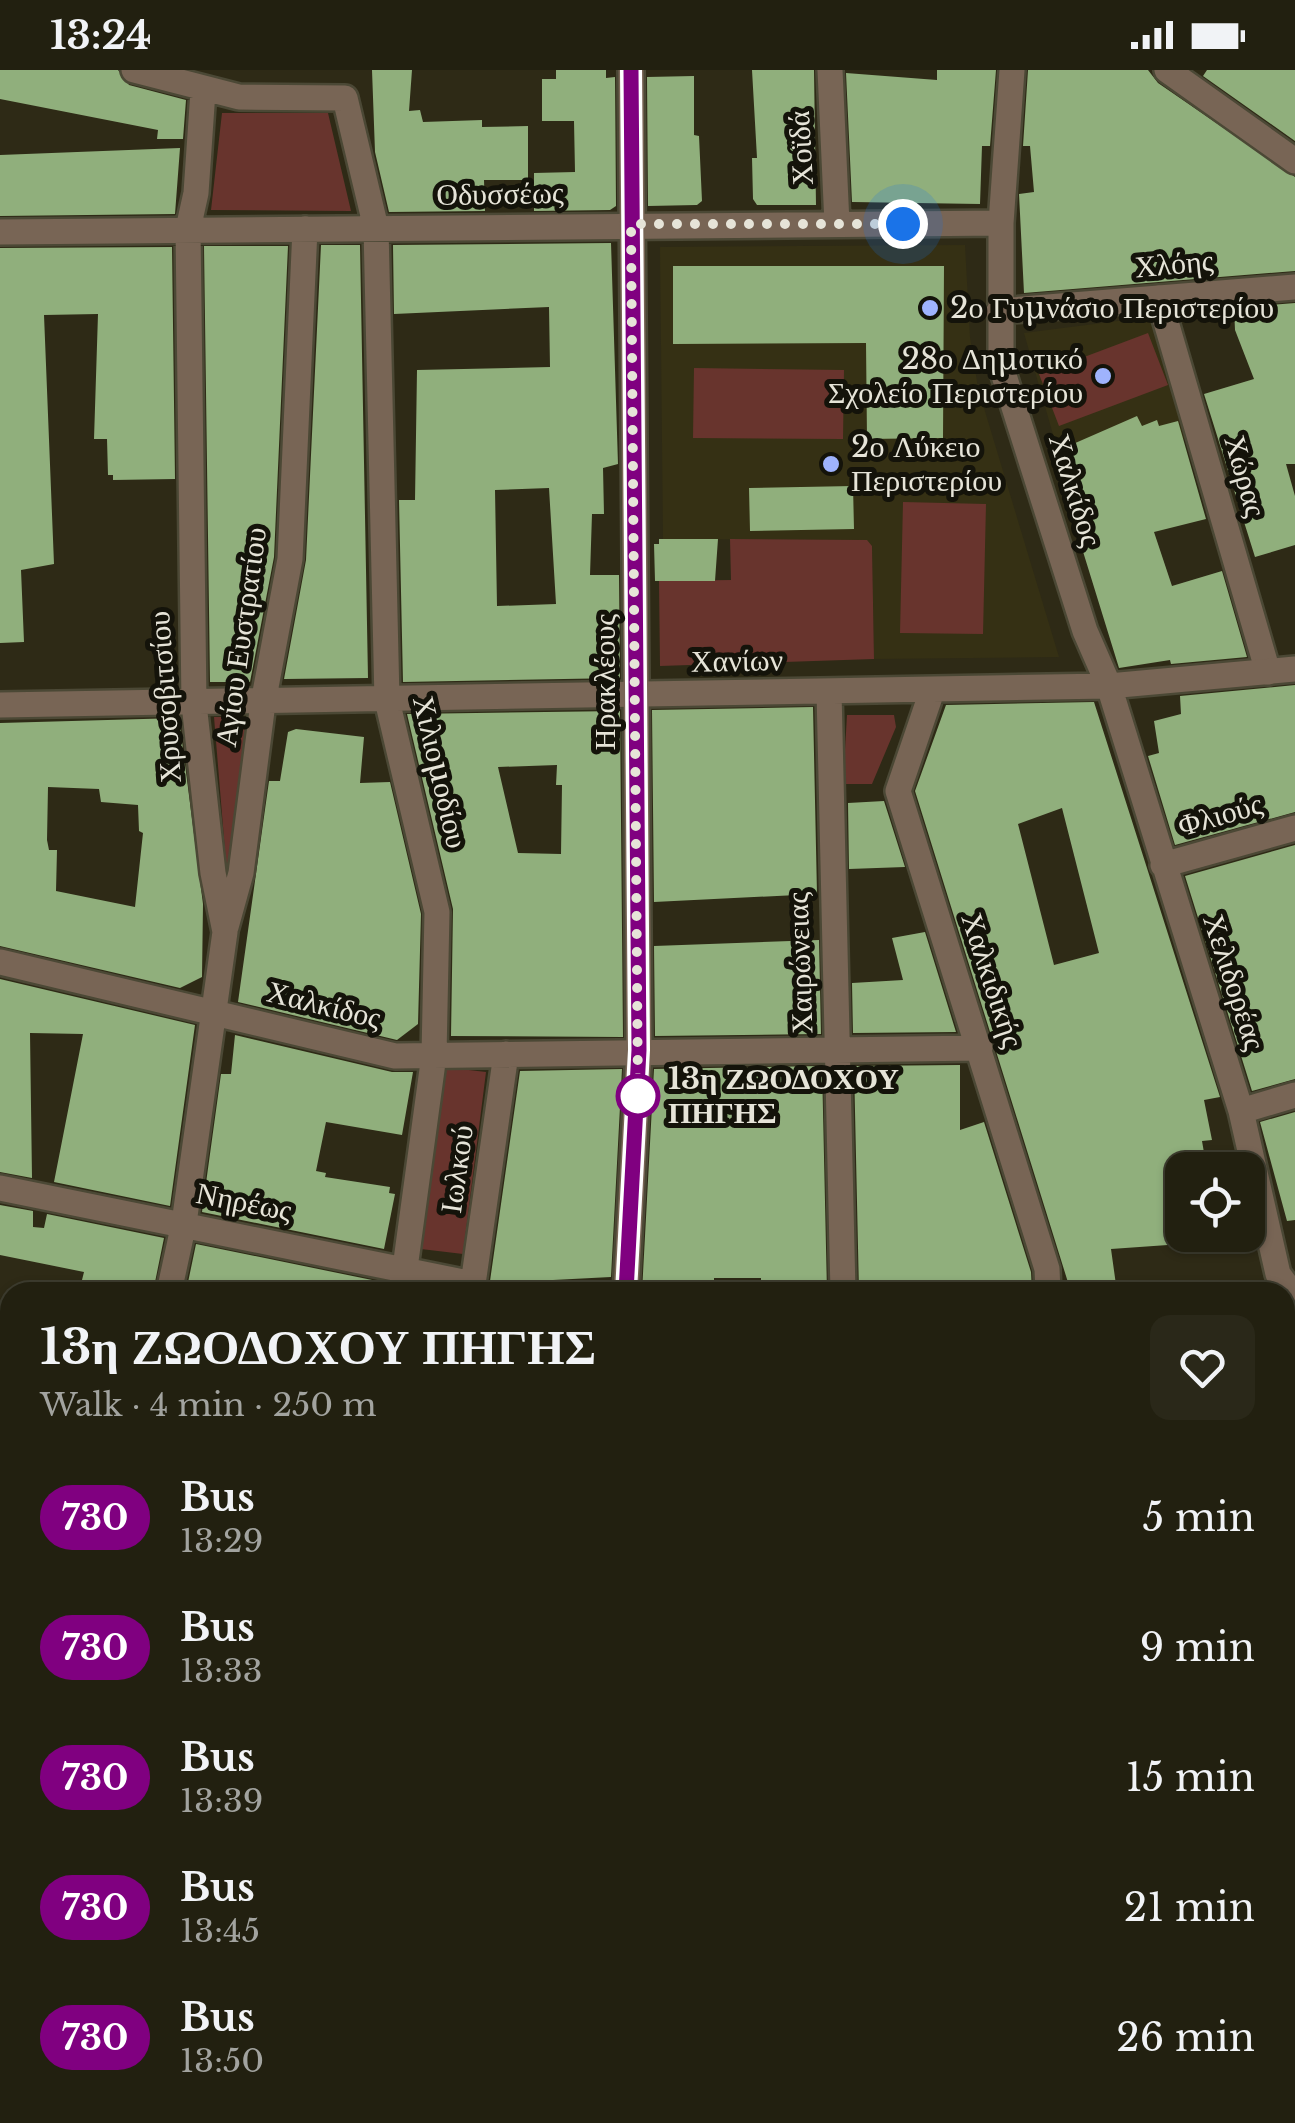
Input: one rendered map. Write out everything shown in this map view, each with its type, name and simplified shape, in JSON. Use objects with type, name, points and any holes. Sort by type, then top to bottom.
[{"type":"street","points":[[134,70],[203,91]]},
{"type":"street","name":"Ηρακλέους","points":[[627,1282],[639,1050],[631,70]]},
{"type":"street","name":"Χοϊδά","points":[[830,70],[838,224]]},
{"type":"street","name":"Χαλκίδος","points":[[1012,70],[1000,224],[1002,366],[1085,631],[1109,686]]},
{"type":"street","points":[[1180,74],[1295,161]]},
{"type":"street","name":"Χιλιομοδίου","points":[[203,91],[239,97],[345,98],[376,228],[388,700],[437,912],[434,1055],[406,1268]]},
{"type":"street","name":"Χρυσοβιτσίου","points":[[171,1282],[184,1223],[225,932],[213,873],[194,704],[188,229],[196,192],[203,91]]},
{"type":"street","name":"Οδυσσέως","points":[[0,232],[1000,224]]},
{"type":"street","name":"Αγίου Ευστρατίου","points":[[225,932],[241,872],[263,703],[290,559],[304,229]]},
{"type":"street","name":"Χλόης","points":[[1000,311],[1295,287]]},
{"type":"street","name":"Χώρας","points":[[1159,298],[1268,672]]},
{"type":"street","name":"Χανίων","points":[[0,705],[1109,686],[1295,669]]},
{"type":"street","name":"Χελιδορέας","points":[[1109,686],[1240,1111],[1279,1279]]},
{"type":"street","name":"Χαλκιδικής","points":[[932,690],[898,791],[980,1048],[1047,1269],[1048,1282]]},
{"type":"street","name":"Χαιρώνειας","points":[[829,691],[843,1282]]},
{"type":"street","name":"Φλιούς","points":[[1162,865],[1295,828]]},
{"type":"street","name":"Χαλκίδος","points":[[0,962],[395,1056],[980,1048]]},
{"type":"street","name":"Ιωλκού","points":[[476,1282],[506,1054]]},
{"type":"street","points":[[1240,1111],[1295,1095]]},
{"type":"street","name":"Νηρέως","points":[[0,1188],[406,1268],[454,1282]]},
{"type":"shaded area","points":[[222,113],[328,113],[351,211],[211,210]]},
{"type":"shaded area","name":"2ο Λύκειο Περιστερίου","points":[[965,245],[970,337],[978,388],[1059,657],[874,659],[872,546],[866,540],[663,539],[660,247]]},
{"type":"shaded area","name":"28ο Δημοτικό Σχολείο Περιστερίου","points":[[1149,317],[1189,437],[1062,485],[1055,461],[1060,459],[1024,333]]},
{"type":"shaded area","points":[[1148,333],[1168,385],[1059,426],[1039,374]]},
{"type":"shaded area","points":[[694,368],[844,370],[843,439],[693,438]]},
{"type":"shaded area","points":[[903,502],[986,504],[983,634],[900,633]]},
{"type":"shaded area","points":[[730,539],[867,540],[872,546],[874,659],[660,666],[659,581],[731,580]]},
{"type":"shaded area","points":[[847,715],[894,715],[896,727],[872,784],[843,784]]},
{"type":"shaded area","points":[[214,717],[247,717],[227,875]]},
{"type":"shaded area","points":[[443,1067],[486,1072],[463,1254],[421,1249]]},
{"type":"building","points":[[0,70],[118,70],[129,85],[186,100],[183,139],[157,139],[158,130],[0,99]]},
{"type":"building","points":[[372,70],[412,70],[409,111],[420,110],[423,122],[482,120],[482,127],[528,126],[528,180],[484,180],[485,211],[389,212],[375,152]]},
{"type":"building","points":[[556,70],[606,70],[606,78],[615,77],[616,206],[610,210],[534,211],[534,173],[575,172],[574,121],[542,121],[542,79],[556,79]]},
{"type":"building","points":[[752,70],[814,70],[816,205],[757,205],[753,199],[752,158],[757,158]]},
{"type":"building","points":[[937,70],[996,70],[990,146],[982,146],[980,204],[852,202],[846,73],[937,80]]},
{"type":"building","points":[[1028,70],[1148,70],[1158,83],[1295,177],[1295,271],[1024,293],[1019,194],[1034,192],[1030,146],[1023,146]]},
{"type":"building","points":[[1207,70],[1295,70],[1295,141],[1203,76]]},
{"type":"building","points":[[694,76],[694,135],[699,136],[702,201],[697,205],[648,206],[647,77]]},
{"type":"building","points":[[180,148],[175,214],[0,216],[0,155]]},
{"type":"building","points":[[611,243],[618,464],[603,468],[604,514],[592,514],[590,575],[619,575],[620,678],[403,682],[399,500],[415,500],[417,370],[550,367],[549,307],[394,314],[393,245]],"holes":[[[549,488],[556,604],[497,606],[495,490]]]},
{"type":"building","points":[[321,245],[360,245],[368,678],[284,679],[306,560]]},
{"type":"building","points":[[204,246],[288,246],[274,557],[250,682],[210,682]]},
{"type":"building","points":[[172,247],[175,479],[113,480],[113,475],[108,475],[107,439],[94,439],[98,314],[44,315],[54,564],[21,570],[24,642],[0,643],[0,248]]},
{"type":"building","points":[[673,266],[944,266],[943,438],[867,439],[866,343],[673,344]]},
{"type":"building","points":[[1295,303],[1295,464],[1286,464],[1295,496],[1295,545],[1255,557],[1204,394],[1254,379],[1235,330],[1234,308]]},
{"type":"building","points":[[1137,416],[1142,426],[1157,420],[1159,426],[1178,421],[1206,519],[1154,532],[1172,586],[1222,571],[1247,657],[1171,664],[1170,660],[1119,668],[1055,461],[1060,460],[1057,451]]},
{"type":"building","points":[[853,486],[854,529],[750,531],[749,488]]},
{"type":"building","points":[[659,539],[718,539],[715,581],[655,581],[654,544],[659,544]]},
{"type":"building","points":[[1295,685],[1295,812],[1175,845],[1148,756],[1159,753],[1154,721],[1181,714],[1180,696]]},
{"type":"building","points":[[1094,702],[1220,1097],[1204,1100],[1212,1140],[1202,1141],[1204,1152],[1165,1152],[1165,1245],[1111,1249],[1116,1282],[1068,1282],[915,791],[946,705]],"holes":[[[1062,808],[1099,953],[1054,965],[1018,824]]]},
{"type":"building","points":[[813,707],[817,894],[654,902],[652,710]]},
{"type":"building","points":[[620,711],[623,1037],[451,1036],[453,909],[407,714]],"holes":[[[557,765],[556,785],[562,785],[561,854],[518,853],[498,767]]]},
{"type":"building","points":[[179,718],[203,904],[202,977],[180,988],[0,946],[0,723]],"holes":[[[48,787],[99,789],[101,802],[138,805],[139,831],[143,833],[135,907],[56,891],[57,850],[49,850],[47,840]]]},
{"type":"building","points":[[296,729],[364,737],[360,783],[390,782],[421,914],[418,1024],[397,1040],[238,1002],[269,781],[280,781],[288,732]]},
{"type":"building","points":[[884,801],[905,867],[849,869],[848,803]]},
{"type":"building","points":[[1295,845],[1295,1079],[1252,1091],[1185,876]]},
{"type":"building","points":[[925,932],[956,1032],[853,1033],[852,983],[903,980],[892,938]]},
{"type":"building","points":[[819,940],[821,1034],[655,1036],[654,946]]},
{"type":"building","points":[[0,979],[195,1025],[170,1206],[54,1182],[83,1034],[30,1033],[32,1178],[0,1172]]},
{"type":"building","points":[[235,1035],[392,1072],[413,1072],[402,1135],[326,1122],[316,1171],[326,1173],[325,1177],[390,1187],[389,1193],[395,1194],[384,1249],[202,1212],[221,1074],[231,1074]]},
{"type":"building","points":[[960,1065],[960,1130],[984,1122],[1032,1282],[859,1282],[854,1066]]},
{"type":"building","points":[[822,1066],[827,1282],[714,1278],[714,1282],[643,1282],[654,1069]]},
{"type":"building","points":[[622,1069],[611,1277],[490,1282],[520,1071]]},
{"type":"building","points":[[1295,1112],[1295,1220],[1287,1221],[1260,1122]]},
{"type":"building","points":[[0,1205],[33,1211],[33,1227],[44,1228],[47,1214],[164,1238],[155,1282],[82,1282],[84,1272],[0,1255]]},
{"type":"building","points":[[196,1244],[382,1282],[188,1282]]},
{"type":"bus line","name":"730","points":[[627,1282],[639,1050],[631,70]]},
{"type":"place","name":"2ο Γυμνάσιο Περιστερίου","points":[[930,308]]},
{"type":"place","name":"28ο Δημοτικό Σχολείο Περιστερίου","points":[[1103,376]]},
{"type":"place","name":"2ο Λύκειο Περιστερίου","points":[[831,464]]},
{"type":"place","name":"13η ΖΩΟΔΟΧΟΥ ΠΗΓΗΣ","points":[[638,1096]]},
{"type":"route","points":[[638,1096],[638,660],[631,224],[903,224]]}]
